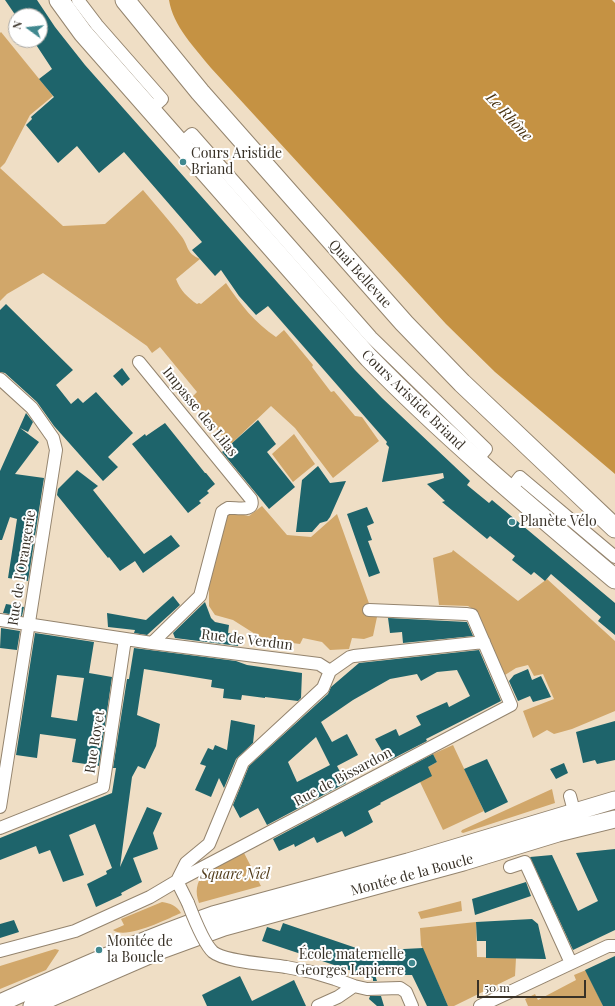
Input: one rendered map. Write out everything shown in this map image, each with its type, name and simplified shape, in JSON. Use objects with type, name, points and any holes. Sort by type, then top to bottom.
[{"type":"main road","name":"Cours Aristide Briand","points":[[59,0],[83,33],[369,358],[398,388],[476,461],[615,579]]},
{"type":"main road","name":"Quai Bellevue","points":[[125,0],[200,92],[376,292],[436,357],[615,528]]},
{"type":"main road","points":[[507,425],[615,516]]},
{"type":"main road","name":"Montée de la Boucle","points":[[0,1003],[108,956],[213,914],[408,862],[572,804],[615,800]]},
{"type":"main road","name":"Montée de la Boucle","points":[[32,1006],[161,950],[224,927],[463,862],[558,833],[615,819]]},
{"type":"street","points":[[78,0],[97,25],[162,99],[150,110]]},
{"type":"street","name":"Impasse des Lilas","points":[[139,362],[251,498],[252,502],[251,506],[247,508],[227,508],[222,512],[200,596],[152,643]]},
{"type":"street","name":"Rue de l'Orangerie","points":[[0,379],[32,408],[53,438],[56,450],[0,807]]},
{"type":"street","points":[[510,490],[520,477],[615,557]]},
{"type":"street","points":[[370,610],[470,614],[474,617],[484,642],[354,656],[350,657],[330,671],[322,688],[243,762],[209,844],[186,863],[177,881],[208,946],[213,952],[224,958],[312,972],[367,989],[400,988],[406,992],[412,1006]]},
{"type":"street","name":"Rue de Verdun","points":[[0,620],[152,643],[319,664],[330,671]]},
{"type":"street","name":"Rue Royet","points":[[0,828],[103,787],[125,639]]},
{"type":"street","name":"Rue de Bissardon","points":[[0,951],[75,931],[150,897],[177,881],[511,705],[484,642]]},
{"type":"street","points":[[510,867],[525,862],[571,964]]},
{"type":"street","points":[[480,1006],[608,946],[615,946]]},
{"type":"street","points":[[318,1006],[338,997],[354,986]]},
{"type":"green space","points":[[1,32],[8,41],[8,48],[14,48],[53,96],[30,115],[5,163],[0,168]]},
{"type":"green space","points":[[0,168],[63,226],[105,224],[143,190],[173,225],[182,237],[190,252],[195,257],[200,259],[176,279],[180,287],[190,299],[197,304],[201,304],[226,283],[248,313],[268,332],[276,337],[284,330],[313,365],[312,367],[331,392],[334,391],[355,416],[362,417],[379,441],[333,478],[295,428],[271,406],[230,445],[191,398],[197,392],[160,347],[152,353],[147,346],[43,273],[7,294],[0,301]]},
{"type":"green space","points":[[294,434],[315,464],[293,482],[272,454]]},
{"type":"green space","points":[[262,506],[287,535],[311,537],[337,514],[371,609],[377,617],[373,636],[364,639],[352,638],[349,649],[330,650],[322,642],[303,638],[300,644],[263,639],[233,620],[215,615],[209,606],[209,582],[225,517],[229,512],[249,516]]},
{"type":"green space","points":[[453,550],[518,601],[547,579],[615,641],[615,711],[572,729],[554,734],[547,730],[533,738],[523,711],[554,699],[543,674],[534,676],[528,665],[516,668],[505,675],[476,611],[468,606],[439,605],[433,558],[452,552]]},
{"type":"green space","points":[[453,745],[484,811],[443,830],[420,782],[428,767],[437,762],[433,754]]},
{"type":"green space","points":[[552,789],[555,803],[463,833],[461,832],[462,830]]},
{"type":"green space","name":"Square Niel","points":[[243,851],[261,886],[199,903],[197,888],[199,880],[204,873]]},
{"type":"green space","points":[[461,901],[462,911],[421,919],[418,912]]},
{"type":"green space","points":[[162,902],[173,905],[181,913],[137,931],[119,932],[113,930],[124,925],[121,919]]},
{"type":"green space","points":[[476,922],[477,957],[516,958],[515,976],[454,1006],[448,1006],[421,945],[420,928]]},
{"type":"green space","points":[[55,949],[59,950],[46,970],[0,989],[0,966]]},
{"type":"green space","points":[[586,970],[603,1006],[528,1006],[525,999],[535,994],[538,1000],[576,980],[574,975]]},
{"type":"water","name":"Le Rhône","points":[[169,0],[612,0],[615,3],[615,474],[495,372],[446,324],[211,68],[180,28],[171,10]]},
{"type":"building","points":[[5,0],[37,0],[42,8],[10,8]]},
{"type":"building","points":[[48,16],[85,65],[355,370],[382,398],[470,481],[467,485],[489,503],[492,500],[615,603],[615,635],[598,621],[601,617],[551,574],[545,581],[534,572],[531,575],[512,560],[515,556],[490,536],[487,539],[442,502],[445,501],[427,484],[444,478],[443,473],[382,482],[389,447],[386,444],[387,442],[268,306],[256,315],[239,296],[221,270],[215,276],[192,250],[202,242],[124,152],[99,173],[77,146],[58,163],[26,125],[32,119],[31,117],[54,97],[39,79],[52,69],[38,48],[48,48]]},
{"type":"building","points":[[6,304],[73,370],[56,385],[71,404],[78,398],[83,403],[96,392],[133,433],[108,457],[118,467],[103,481],[54,426],[37,402],[5,373],[0,372],[0,310]]},
{"type":"building","points":[[122,368],[130,379],[122,386],[113,376]]},
{"type":"building","points":[[26,413],[33,422],[28,432],[20,428],[39,442],[15,474],[44,478],[28,581],[8,578],[17,519],[10,517],[2,540],[0,540],[0,471]]},
{"type":"building","points":[[258,420],[276,444],[267,452],[295,487],[269,509],[222,452]]},
{"type":"building","points":[[165,423],[215,484],[207,491],[209,493],[199,501],[201,503],[188,513],[132,444],[145,434],[146,436]]},
{"type":"building","points":[[318,466],[330,483],[346,481],[327,521],[320,523],[312,532],[296,532],[302,480]]},
{"type":"building","points":[[77,470],[98,486],[93,490],[144,554],[171,535],[180,546],[143,573],[135,561],[120,571],[57,495],[58,489]]},
{"type":"building","points":[[367,507],[374,523],[367,526],[372,540],[368,541],[380,573],[369,577],[347,514]]},
{"type":"building","points":[[173,596],[180,605],[147,635],[134,633],[135,630],[108,627],[107,613],[146,620]]},
{"type":"building","points":[[205,602],[211,618],[215,622],[229,625],[228,633],[240,635],[238,646],[175,638],[173,633]]},
{"type":"building","points":[[6,604],[24,607],[22,616],[3,613]]},
{"type":"building","points":[[388,618],[467,622],[473,636],[403,643],[402,632],[390,633]]},
{"type":"building","points":[[1,628],[20,631],[17,650],[0,648]]},
{"type":"building","points":[[35,633],[94,642],[89,673],[112,677],[99,766],[72,762],[76,739],[40,734],[37,758],[16,755]],"holes":[[[57,675],[84,678],[77,721],[51,717]]]},
{"type":"building","points":[[134,648],[236,661],[247,665],[302,673],[301,698],[298,701],[242,695],[241,700],[223,698],[224,689],[211,687],[212,680],[144,669],[137,715],[160,724],[156,746],[145,769],[138,766],[132,777],[120,867],[147,807],[162,813],[153,833],[158,849],[133,858],[142,882],[121,893],[122,895],[96,907],[87,884],[107,874],[106,871],[112,868],[95,824],[69,835],[84,875],[63,882],[50,850],[39,854],[36,846],[0,860],[0,838],[112,793],[116,768],[113,768],[127,679],[129,679]]},
{"type":"building","points":[[479,650],[501,701],[426,739],[427,741],[388,761],[375,739],[396,729],[399,736],[421,725],[416,716],[447,702],[449,707],[470,696],[457,670],[437,672],[421,681],[417,674],[390,679],[353,700],[321,722],[332,742],[347,734],[358,755],[337,766],[346,783],[267,825],[258,808],[240,818],[233,805],[249,766],[328,694],[331,687],[359,663]],"holes":[[[316,737],[330,765],[297,782],[288,762]]]},
{"type":"building","points":[[528,669],[532,680],[541,676],[551,697],[533,702],[530,696],[518,701],[509,681],[514,675]]},
{"type":"building","points":[[231,720],[255,725],[253,743],[236,759],[224,788],[219,778],[211,797],[195,790],[206,766],[200,764],[208,748],[213,750],[215,745],[227,750]]},
{"type":"building","points":[[615,721],[615,760],[597,764],[595,760],[583,763],[576,732]]},
{"type":"building","points":[[433,754],[437,762],[428,767],[432,776],[380,803],[381,804],[368,811],[373,822],[345,837],[342,831],[317,843],[314,837],[295,847],[294,844],[279,851],[273,839]]},
{"type":"building","points":[[487,759],[508,802],[485,813],[464,769]]},
{"type":"building","points":[[564,763],[568,773],[556,779],[550,769]]},
{"type":"building","points":[[615,849],[615,930],[573,950],[530,857],[552,855],[578,911],[598,901],[576,853]]},
{"type":"building","points":[[526,882],[531,896],[475,915],[472,899]]},
{"type":"building","points":[[532,919],[538,924],[546,959],[486,958],[486,941],[477,941],[476,922]]},
{"type":"building","points":[[14,920],[19,932],[0,938],[0,924]]},
{"type":"building","points":[[283,923],[365,951],[423,948],[448,1006],[427,1006],[412,975],[375,975],[377,981],[373,981],[373,978],[262,941],[267,927],[280,931]]},
{"type":"building","points":[[615,956],[615,1006],[603,1006],[585,970]]},
{"type":"building","points":[[240,976],[252,1001],[294,980],[306,1006],[207,1006],[202,995]]},
{"type":"building","points":[[370,996],[381,996],[384,1006],[377,1006],[369,999]]},
{"type":"place","name":"Cours Aristide Briand","points":[[183,162]]},
{"type":"place","name":"Planète Vélo","points":[[512,522]]},
{"type":"place","name":"Montée de la Boucle","points":[[99,950]]},
{"type":"place","name":"École maternelle Georges Lapierre","points":[[412,963]]}]
